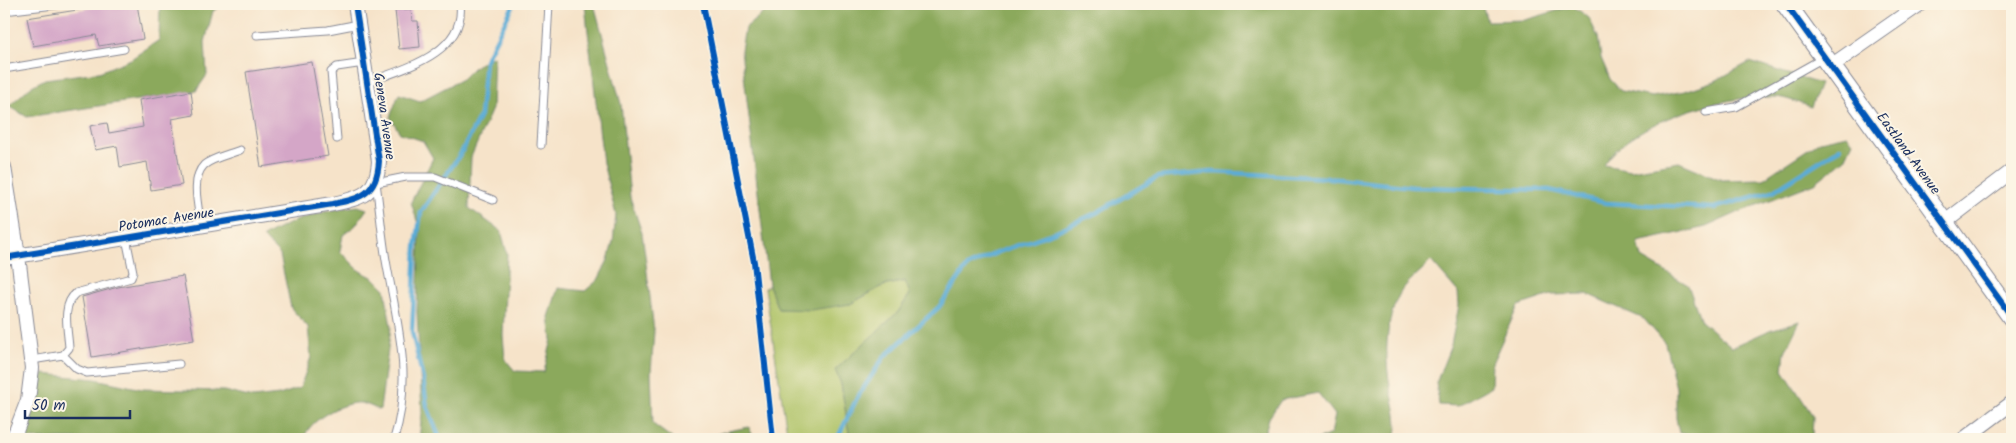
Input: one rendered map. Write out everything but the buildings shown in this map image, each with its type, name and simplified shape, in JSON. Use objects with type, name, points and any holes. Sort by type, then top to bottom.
[{"type":"street","name":"Geneva Avenue","points":[[355,4],[380,161],[376,183]]},
{"type":"street","name":"Eastland Avenue","points":[[1786,4],[2012,317]]},
{"type":"street","points":[[1828,61],[1920,4]]},
{"type":"street","points":[[4,167],[32,360],[30,390],[13,439]]},
{"type":"street","points":[[1945,222],[2012,171]]},
{"type":"street","name":"Potomac Avenue","points":[[4,258],[333,204],[355,199],[367,193],[376,183]]},
{"type":"street","points":[[1964,439],[2012,403]]},
{"type":"lane","points":[[4,10],[63,4]]},
{"type":"lane","points":[[368,82],[421,62],[444,46],[452,36],[459,21],[460,4]]},
{"type":"lane","points":[[540,145],[549,4]]},
{"type":"lane","points":[[257,35],[328,30],[359,24]]},
{"type":"lane","points":[[4,68],[124,49]]},
{"type":"lane","points":[[1706,112],[1736,107],[1828,61]]},
{"type":"lane","points":[[337,140],[331,72],[337,67],[365,62]]},
{"type":"lane","points":[[201,226],[196,189],[198,175],[204,164],[240,150]]},
{"type":"lane","points":[[394,439],[400,420],[404,361],[387,263],[376,183],[406,177],[435,177],[494,200]]},
{"type":"lane","points":[[32,360],[63,355],[69,348],[67,308],[70,298],[76,293],[131,278],[133,272],[126,238]]},
{"type":"lane","points":[[63,355],[77,369],[87,372],[179,364]]},
{"type":"green space","points":[[160,4],[226,4],[213,11],[205,42],[207,75],[196,91],[27,117],[9,106],[30,87],[45,79],[99,72],[131,59],[159,40]]},
{"type":"green space","points":[[594,4],[621,104],[630,197],[642,233],[654,331],[651,373],[653,424],[673,439],[419,439],[422,413],[417,312],[420,230],[411,202],[433,158],[423,141],[400,133],[390,117],[399,94],[420,101],[462,79],[475,66],[494,56],[492,109],[471,157],[469,208],[501,231],[507,253],[503,335],[505,359],[515,371],[544,372],[552,339],[549,317],[558,288],[585,291],[598,280],[608,260],[613,242],[616,215],[603,163],[585,5]]},
{"type":"green space","points":[[774,4],[1482,4],[1487,21],[1525,20],[1573,6],[1589,18],[1598,37],[1601,58],[1610,79],[1621,91],[1652,97],[1685,91],[1715,81],[1750,62],[1820,84],[1811,107],[1779,97],[1753,98],[1730,100],[1680,113],[1635,135],[1617,149],[1604,165],[1631,170],[1679,162],[1722,180],[1763,179],[1820,141],[1847,135],[1853,142],[1845,159],[1815,183],[1744,210],[1706,227],[1638,242],[1642,258],[1688,285],[1701,321],[1732,347],[1770,330],[1800,321],[1785,352],[1783,370],[1813,416],[1812,439],[1707,439],[1679,433],[1676,418],[1676,388],[1665,343],[1644,319],[1587,294],[1551,295],[1518,306],[1492,363],[1491,387],[1458,406],[1439,405],[1436,383],[1451,345],[1459,305],[1458,292],[1431,261],[1409,282],[1399,295],[1388,329],[1387,366],[1397,421],[1395,439],[1318,439],[1331,434],[1335,415],[1318,393],[1281,400],[1269,418],[1264,436],[1256,439],[850,439],[841,384],[835,370],[898,312],[910,294],[905,281],[883,286],[850,304],[811,310],[778,309],[769,285],[741,50],[745,28]]},
{"type":"green space","points":[[358,206],[367,209],[355,226],[343,235],[340,251],[360,271],[374,278],[385,289],[391,327],[380,410],[361,403],[345,405],[319,419],[307,432],[304,439],[24,439],[43,374],[95,379],[142,389],[224,391],[253,398],[279,395],[300,388],[311,357],[308,327],[291,308],[280,255],[263,237],[309,216]]},
{"type":"green space","points":[[906,281],[910,294],[898,312],[836,370],[841,384],[850,439],[788,439],[765,288],[769,285],[778,309],[850,304],[883,286]]},
{"type":"green space","points":[[749,427],[754,439],[704,439],[723,432]]},
{"type":"waterway","points":[[440,439],[427,406],[412,332],[416,247],[421,212],[461,153],[480,116],[485,61],[514,4]]},
{"type":"waterway","points":[[837,439],[857,398],[884,357],[939,307],[967,267],[996,253],[1052,233],[1096,213],[1158,177],[1212,172],[1329,178],[1413,187],[1549,190],[1606,203],[1714,208],[1773,191],[1840,148]]},
{"type":"cycle path","points":[[4,258],[333,204],[366,193],[375,181],[379,161],[355,4]]},
{"type":"cycle path","points":[[703,4],[754,262],[773,439]]},
{"type":"cycle path","points":[[1786,4],[2012,317]]}]
